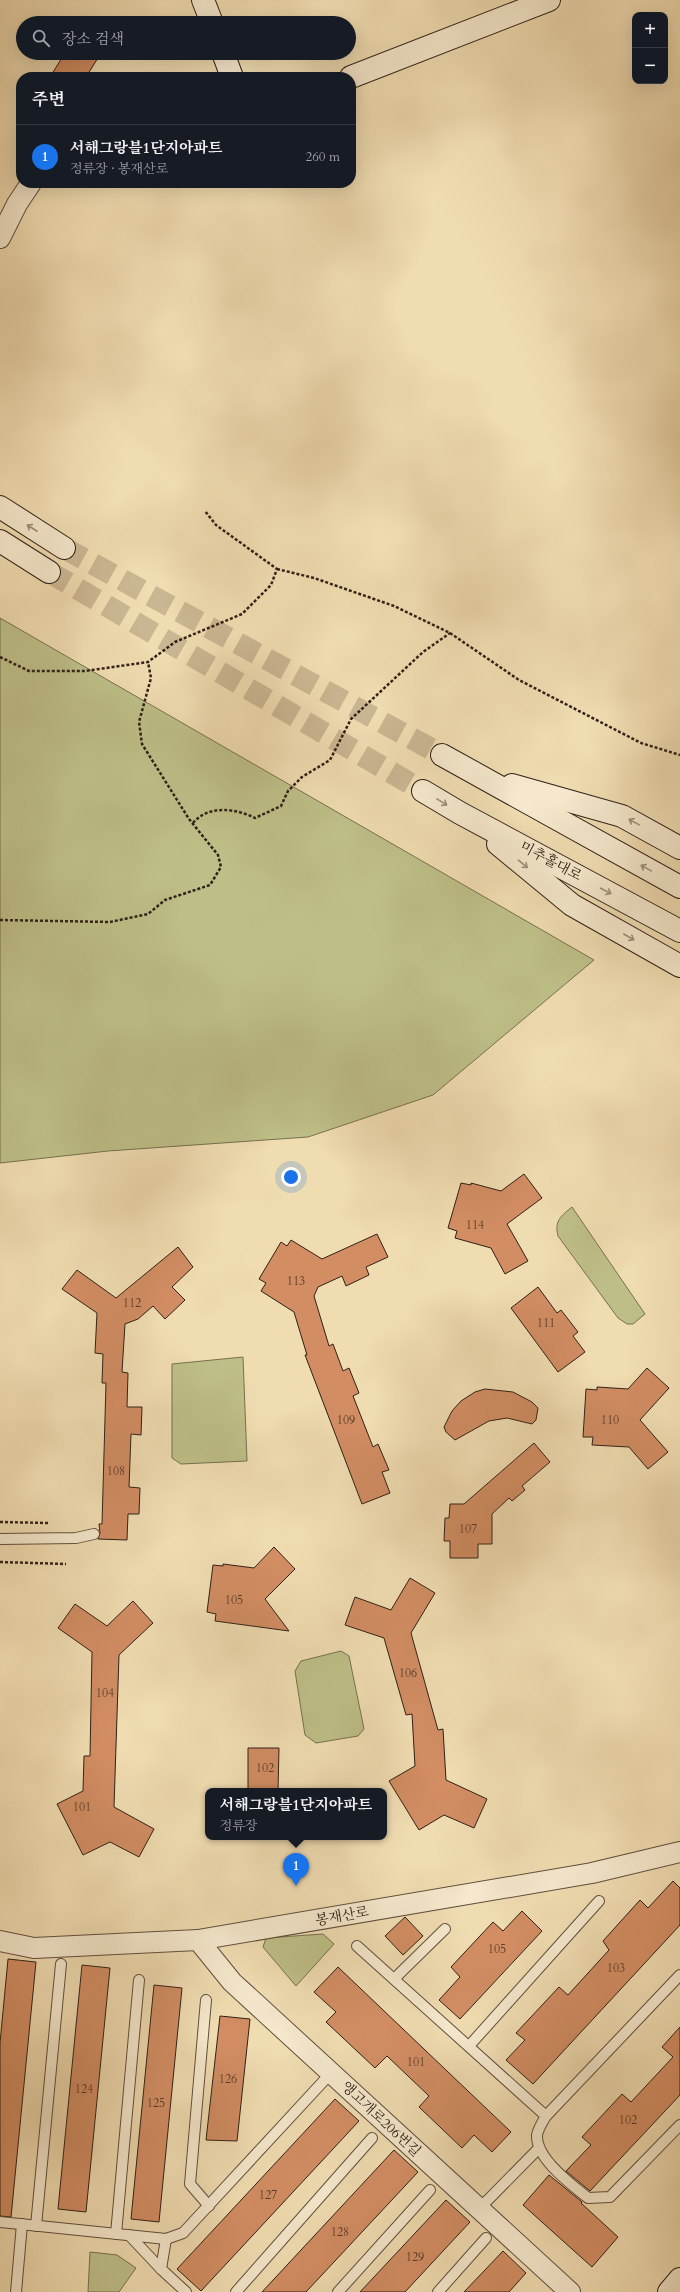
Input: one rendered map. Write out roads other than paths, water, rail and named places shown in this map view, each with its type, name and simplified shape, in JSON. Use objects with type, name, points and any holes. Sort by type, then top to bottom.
[{"type":"main road","points":[[203,0],[209,16]]},
{"type":"main road","points":[[356,75],[549,0]]},
{"type":"main road","points":[[226,60],[230,72]]},
{"type":"main road","points":[[0,507],[64,548]]},
{"type":"main road","points":[[0,541],[49,572]]},
{"type":"main road","points":[[442,755],[680,887]]},
{"type":"main road","points":[[476,775],[622,816],[680,848]]},
{"type":"main road","name":"미추홀대로","points":[[423,791],[460,813],[680,930]]},
{"type":"main road","points":[[460,813],[572,905],[680,966]]},
{"type":"main road","points":[[669,2292],[680,2279]]},
{"type":"street","points":[[0,238],[17,204],[28,188]]},
{"type":"street","name":"봉재산로","points":[[0,1941],[34,1948],[198,1940],[592,1873],[680,1852]]},
{"type":"street","name":"앵고개로206번길","points":[[198,1940],[232,1982],[570,2292]]},
{"type":"lane","points":[[0,1539],[76,1538],[94,1534]]},
{"type":"lane","points":[[469,2046],[598,1901]]},
{"type":"lane","points":[[394,1979],[445,1929]]},
{"type":"lane","points":[[357,1946],[546,2116]]},
{"type":"lane","points":[[36,2226],[61,1964]]},
{"type":"lane","points":[[680,1975],[546,2116],[537,2134],[538,2148],[555,2169],[588,2198],[610,2197],[680,2125]]},
{"type":"lane","points":[[116,2234],[139,1980]]},
{"type":"lane","points":[[206,2000],[190,2184],[209,2206]]},
{"type":"lane","points":[[0,2222],[166,2239],[183,2233],[331,2073]]},
{"type":"lane","points":[[236,2292],[372,2138]]},
{"type":"lane","points":[[479,2209],[538,2148]]},
{"type":"lane","points":[[338,2292],[430,2190]]},
{"type":"lane","points":[[16,2292],[22,2224]]},
{"type":"lane","points":[[129,2235],[161,2269],[186,2292]]},
{"type":"lane","points":[[438,2292],[486,2238]]},
{"type":"lane","points":[[161,2269],[166,2239]]},
{"type":"tunnel","points":[[64,548],[442,755]]},
{"type":"tunnel","points":[[49,572],[423,791]]},
{"type":"place","name":"서해그랑블1단지아파트","points":[[296,1886]]}]
